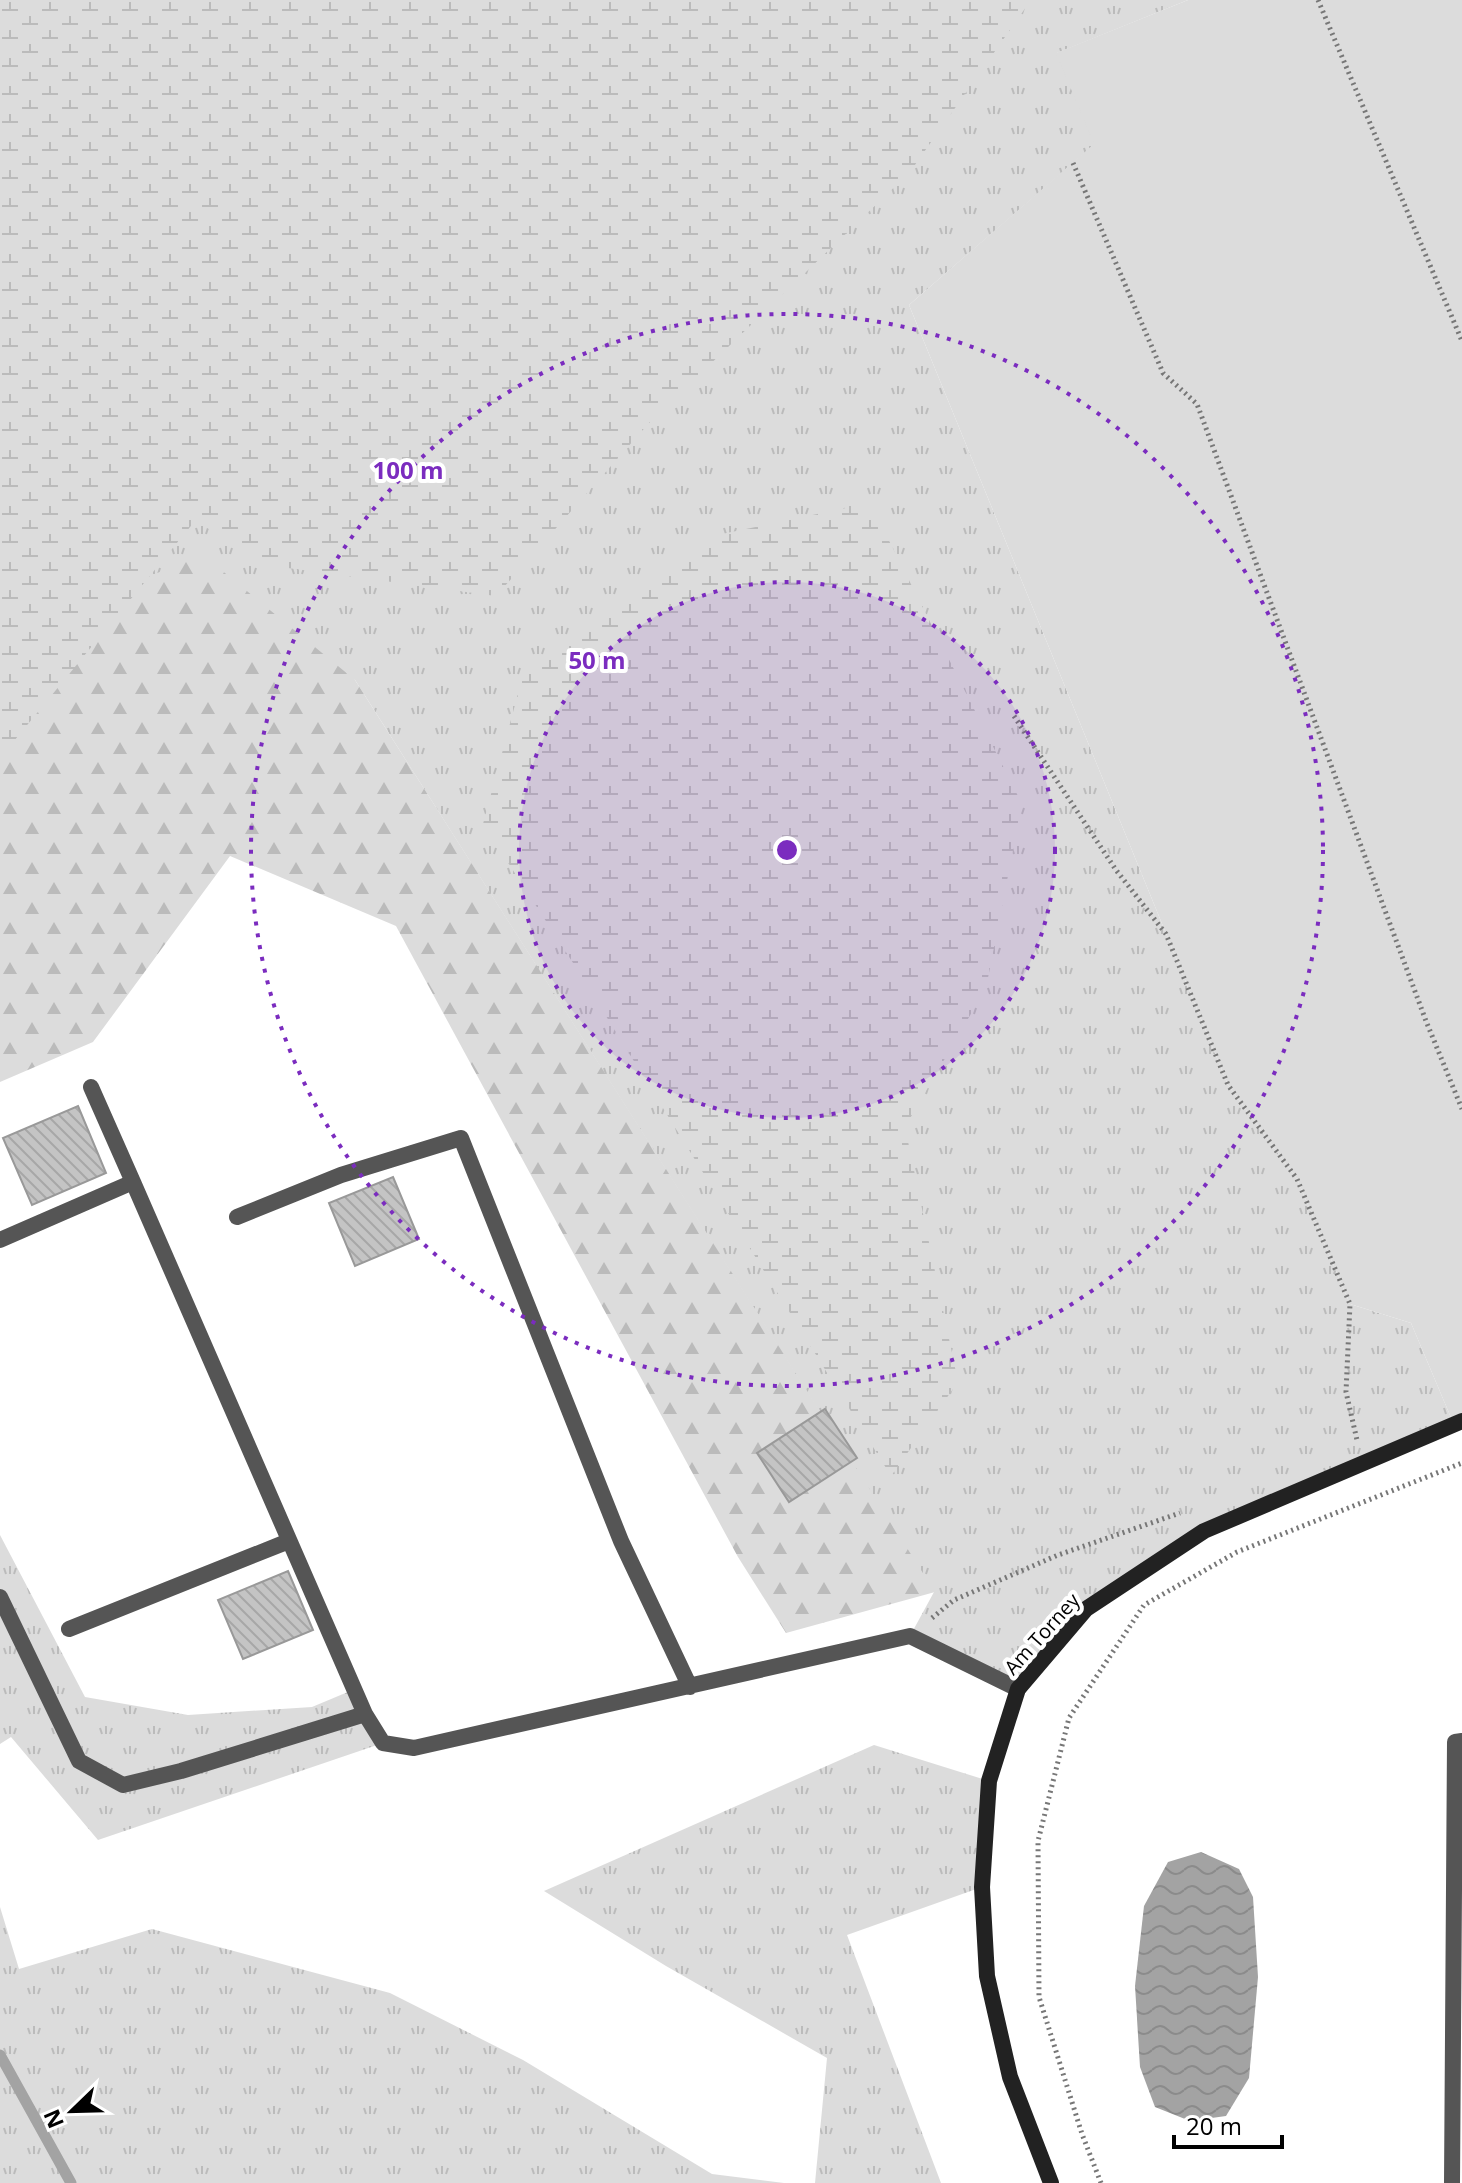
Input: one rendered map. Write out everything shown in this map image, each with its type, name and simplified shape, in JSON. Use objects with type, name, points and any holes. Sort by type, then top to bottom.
[{"type":"street","name":"Am Torney","points":[[1051,2183],[1010,2077],[987,1976],[982,1887],[989,1781],[1018,1689],[1086,1609],[1204,1531],[1462,1421]]},
{"type":"lane","points":[[91,1087],[365,1714],[383,1743],[414,1748],[910,1636],[1018,1689]]},
{"type":"lane","points":[[237,1217],[341,1175],[461,1138],[621,1541],[690,1687]]},
{"type":"lane","points":[[0,1240],[133,1182]]},
{"type":"lane","points":[[69,1629],[289,1541]]},
{"type":"lane","points":[[0,1597],[79,1761],[123,1785],[181,1771],[365,1714]]},
{"type":"lane","points":[[1452,2183],[1455,1742],[1462,1741]]},
{"type":"path","points":[[1318,0],[1462,341]]},
{"type":"path","points":[[1073,163],[1163,373],[1197,404],[1421,1007],[1462,1109]]},
{"type":"path","points":[[1014,716],[1116,870],[1166,934],[1228,1085],[1297,1179],[1350,1304],[1346,1392],[1363,1463]]},
{"type":"path","points":[[1343,1445],[1357,1439]]},
{"type":"path","points":[[1101,2183],[1082,2134],[1039,1997],[1038,1841],[1069,1718],[1144,1605],[1237,1552],[1462,1463]]},
{"type":"path","points":[[910,1636],[954,1600],[1058,1555],[1189,1510]]},
{"type":"green space","points":[[0,0],[1188,0],[1057,53],[1095,144],[909,305],[1228,1085],[1297,1179],[1350,1304],[1411,1323],[1452,1420],[1204,1531],[1086,1609],[1018,1689],[910,1636],[934,1592],[355,680],[91,599]]},
{"type":"green space","points":[[0,0],[1031,0],[910,172],[649,423],[496,596],[273,566],[195,521],[0,758]]},
{"type":"green space","points":[[1188,0],[1462,0],[1462,1416],[1452,1420],[1411,1323],[1350,1304],[1297,1179],[1228,1085],[909,305],[1094,144],[1056,53]]},
{"type":"green space","points":[[870,503],[1022,804],[986,988],[905,1127],[958,1382],[891,1476],[575,966],[483,824],[523,675],[717,535]]},
{"type":"green space","points":[[203,555],[355,680],[935,1592],[786,1633],[738,1557],[396,926],[230,856],[93,1042],[0,1082],[0,729],[91,599]]},
{"type":"green space","points":[[0,1535],[85,1697],[188,1715],[312,1707],[355,1689],[383,1743],[98,1840],[11,1737],[0,1744]]},
{"type":"green space","points":[[874,1745],[989,1781],[982,1887],[847,1935],[941,2183],[815,2183],[827,2058],[666,1966],[544,1891]]},
{"type":"green space","points":[[0,1907],[19,1969],[152,1929],[390,1993],[523,2060],[712,2174],[784,2183],[0,2183]]},
{"type":"water","points":[[1201,1852],[1239,1869],[1253,1897],[1258,1977],[1249,2078],[1226,2116],[1190,2121],[1155,2107],[1140,2067],[1135,1986],[1144,1906],[1168,1862]]},
{"type":"building","points":[[78,1106],[106,1173],[32,1205],[3,1138]]},
{"type":"building","points":[[393,1177],[419,1239],[355,1266],[329,1203]]},
{"type":"building","points":[[825,1409],[857,1458],[789,1502],[757,1453]]},
{"type":"building","points":[[288,1571],[313,1630],[243,1659],[218,1600]]},
{"type":"waterway","points":[[0,2055],[71,2183]]}]
